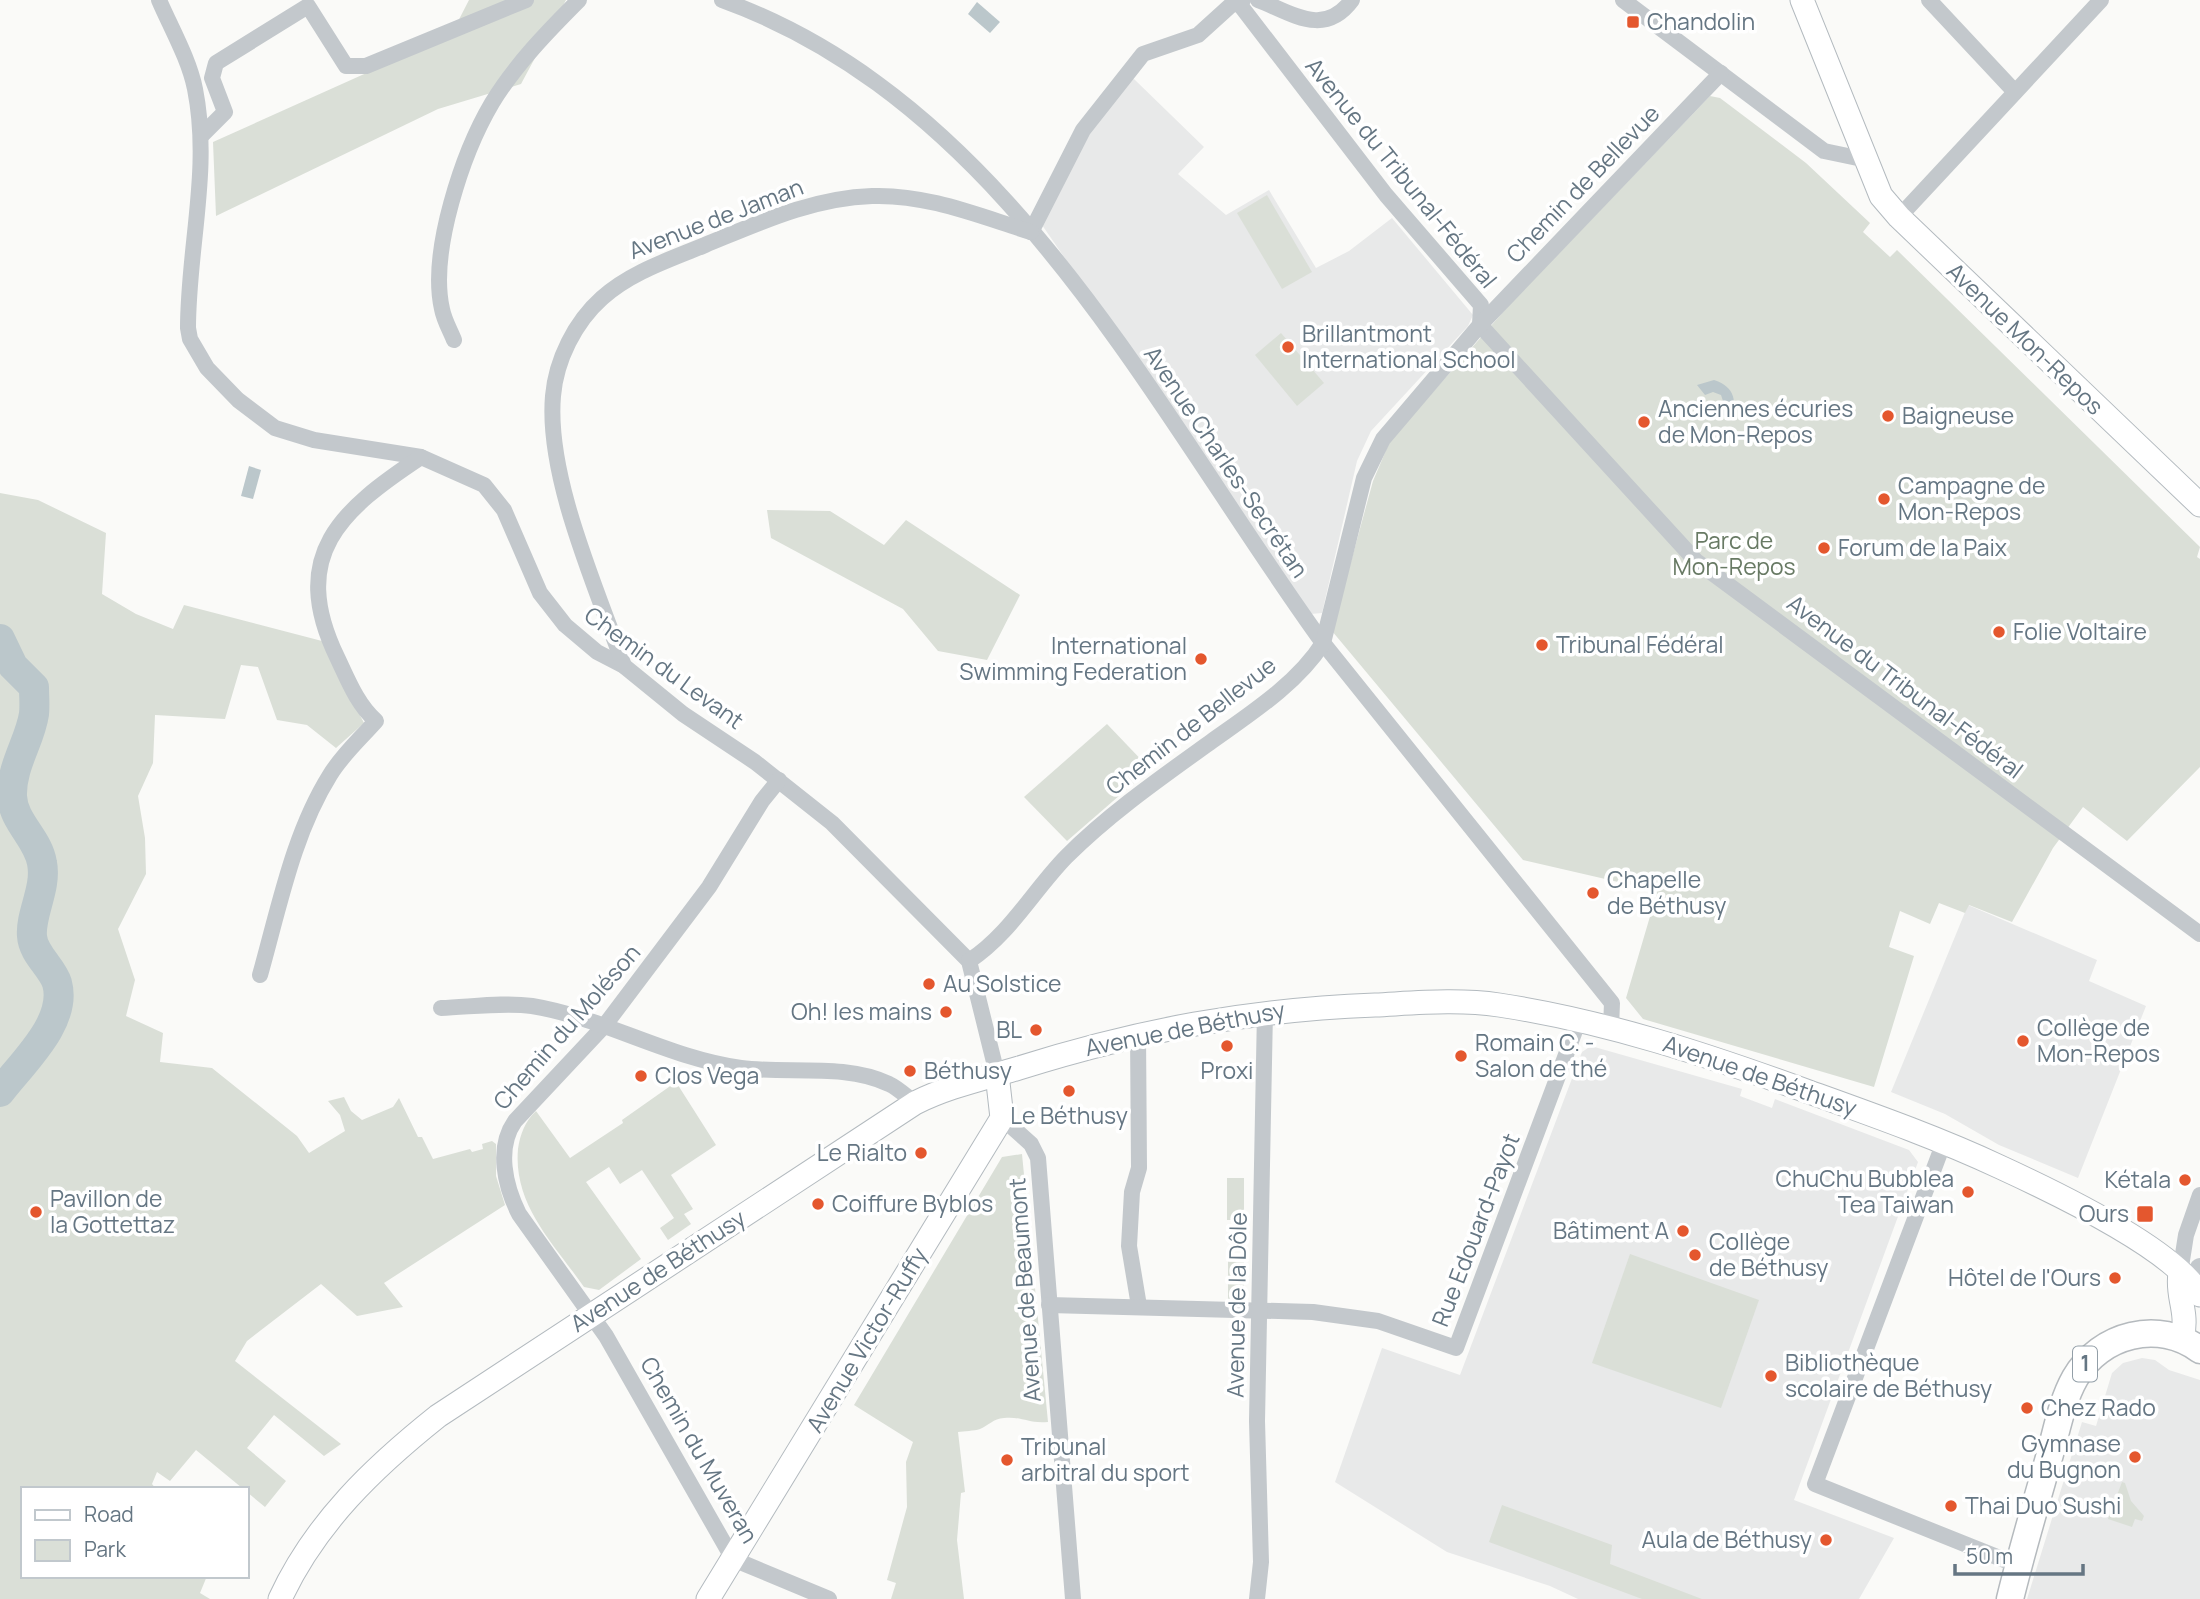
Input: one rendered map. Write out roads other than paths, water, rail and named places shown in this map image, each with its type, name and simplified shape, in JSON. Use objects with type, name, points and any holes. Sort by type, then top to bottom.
[{"type":"main road","name":"1","points":[[2010,1599],[2017,1565],[2075,1379],[2092,1357],[2106,1345],[2129,1336],[2180,1341]]},
{"type":"street","name":"Chemin du Levant","points":[[159,0],[195,86],[202,135],[202,171],[188,328],[190,339],[207,368],[238,400],[275,428],[314,440],[421,457],[484,485],[503,510],[540,593],[553,613],[597,652],[624,666],[683,714],[779,780],[832,823],[969,961]]},
{"type":"street","points":[[202,135],[225,112],[212,78],[216,63],[308,6],[346,66],[366,66],[526,0]]},
{"type":"street","points":[[454,340],[442,310],[440,286],[448,219],[463,161],[492,103],[542,38],[579,0]]},
{"type":"street","name":"Avenue Charles-Secrétan","points":[[722,0],[752,11],[828,49],[885,87],[974,166],[1031,232],[1116,340],[1193,451],[1282,588],[1323,643],[1612,1003],[1611,1028]]},
{"type":"street","points":[[1031,232],[1083,130],[1143,54],[1198,35],[1237,1],[1243,0]]},
{"type":"street","points":[[1258,0],[1308,22],[1326,20],[1345,9],[1352,0]]},
{"type":"street","points":[[1623,0],[1824,151],[1837,156],[1867,160]]},
{"type":"street","name":"Avenue Mon-Repos","points":[[1802,0],[1881,196],[1899,217],[2200,505]]},
{"type":"street","points":[[1929,0],[2015,92]]},
{"type":"street","points":[[1899,217],[2101,0]]},
{"type":"street","name":"Avenue du Tribunal-Fédéral","points":[[1237,1],[1386,195],[1481,305],[1480,324],[1696,561],[2200,934]]},
{"type":"street","name":"Chemin de Bellevue","points":[[969,961],[1000,936],[1066,857],[1142,791],[1253,712],[1314,657],[1323,643],[1364,478],[1383,439],[1480,324],[1721,73]]},
{"type":"street","name":"Avenue de Jaman","points":[[624,666],[576,530],[560,470],[552,425],[553,395],[560,363],[572,335],[600,300],[628,277],[662,262],[789,212],[827,201],[871,196],[937,202],[1031,232]]},
{"type":"street","points":[[260,975],[292,863],[313,807],[331,772],[376,721],[362,709],[332,646],[318,604],[320,562],[337,526],[360,500],[421,457]]},
{"type":"street","name":"Chemin du Moléson","points":[[589,1316],[515,1206],[506,1180],[504,1157],[508,1130],[605,1025],[709,887],[762,801],[779,780]]},
{"type":"street","points":[[969,961],[997,1074],[1002,1118]]},
{"type":"street","name":"Avenue de Béthusy","points":[[280,1599],[300,1562],[337,1509],[382,1462],[438,1416],[915,1102],[951,1086],[1139,1033],[1265,1011],[1446,1001],[1496,1004],[1579,1020],[1710,1056],[1944,1142],[2090,1211],[2159,1256],[2193,1269],[2193,1283],[2200,1296]]},
{"type":"street","points":[[441,1008],[530,1006],[605,1025],[666,1050],[709,1061],[743,1068],[814,1070],[889,1083],[915,1102]]},
{"type":"street","name":"Avenue de la Dôle","points":[[1258,1599],[1262,1552],[1257,1421],[1265,1011]]},
{"type":"street","name":"Rue Edouard-Payot","points":[[1261,1309],[1378,1321],[1456,1348],[1579,1020]]},
{"type":"street","points":[[1139,1033],[1139,1168],[1132,1192],[1129,1246],[1139,1306]]},
{"type":"street","name":"Avenue de Beaumont","points":[[1002,1118],[1031,1144],[1038,1158],[1073,1599]]},
{"type":"street","name":"Avenue Victor-Ruffy","points":[[708,1599],[1002,1118]]},
{"type":"street","points":[[1944,1142],[1815,1484],[2017,1565]]},
{"type":"street","points":[[2180,1341],[2186,1315],[2178,1285],[2193,1269],[2186,1235],[2200,1195]]},
{"type":"street","points":[[1049,1305],[1261,1309]]},
{"type":"street","name":"Chemin du Muveran","points":[[589,1316],[606,1336],[733,1559],[829,1599]]},
{"type":"waterway","points":[[0,639],[13,666],[34,687],[34,714],[14,774],[12,796],[17,814],[40,854],[43,872],[32,936],[36,949],[55,977],[59,998],[50,1027],[0,1092]]},
{"type":"place","name":"Chandolin","points":[[1633,22]]},
{"type":"place","name":"Brillantmont International School","points":[[1288,347]]},
{"type":"place","name":"Baigneuse","points":[[1888,416]]},
{"type":"place","name":"Anciennes écuries de Mon-Repos","points":[[1644,422]]},
{"type":"place","name":"Campagne de Mon-Repos","points":[[1884,499]]},
{"type":"place","name":"Forum de la Paix","points":[[1824,548]]},
{"type":"place","name":"Folie Voltaire","points":[[1999,632]]},
{"type":"place","name":"Tribunal Fédéral","points":[[1542,645]]},
{"type":"place","name":"International Swimming Federation","points":[[1201,659]]},
{"type":"place","name":"Chapelle de Béthusy","points":[[1593,893]]},
{"type":"place","name":"Au Solstice","points":[[929,984]]},
{"type":"place","name":"Oh! les mains","points":[[946,1012]]},
{"type":"place","name":"BL","points":[[1036,1030]]},
{"type":"place","name":"Collège de Mon-Repos","points":[[2023,1041]]},
{"type":"place","name":"Proxi","points":[[1227,1046]]},
{"type":"place","name":"Romain C. - Salon de thé","points":[[1461,1056]]},
{"type":"place","name":"Béthusy","points":[[910,1071]]},
{"type":"place","name":"Clos Vega","points":[[641,1076]]},
{"type":"place","name":"Le Béthusy","points":[[1069,1091]]},
{"type":"place","name":"Le Rialto","points":[[921,1153]]},
{"type":"place","name":"Kétala","points":[[2185,1180]]},
{"type":"place","name":"ChuChu Bubblea Tea Taiwan","points":[[1968,1192]]},
{"type":"place","name":"Coiffure Byblos","points":[[818,1204]]},
{"type":"place","name":"Pavillon de la Gottettaz","points":[[36,1212]]},
{"type":"place","name":"Ours","points":[[2145,1214]]},
{"type":"place","name":"Bâtiment A","points":[[1683,1231]]},
{"type":"place","name":"Collège de Béthusy","points":[[1695,1255]]},
{"type":"place","name":"Hôtel de l'Ours","points":[[2115,1278]]},
{"type":"place","name":"Bibliothèque scolaire de Béthusy","points":[[1771,1376]]},
{"type":"place","name":"Chez Rado","points":[[2027,1408]]},
{"type":"place","name":"Gymnase du Bugnon","points":[[2135,1457]]},
{"type":"place","name":"Tribunal arbitral du sport","points":[[1007,1460]]},
{"type":"place","name":"Thai Duo Sushi","points":[[1951,1506]]},
{"type":"place","name":"Aula de Béthusy","points":[[1826,1540]]},
{"type":"park label","name":"Parc de Mon-Repos","points":[[1734,554]]}]
